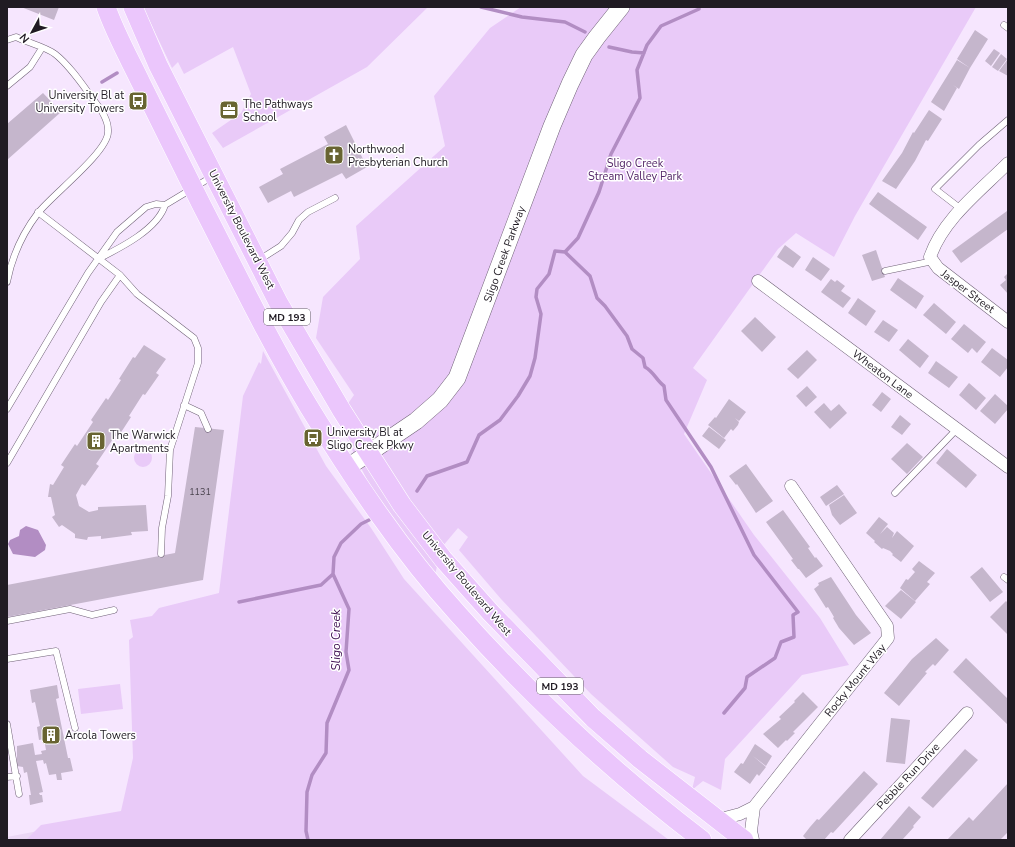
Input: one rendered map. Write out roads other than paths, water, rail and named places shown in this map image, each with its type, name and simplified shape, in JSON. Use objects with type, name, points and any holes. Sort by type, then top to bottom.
[{"type":"main road","name":"MD 193","points":[[106,7],[113,26],[277,352],[348,467],[416,562],[457,613],[508,668],[572,732],[629,782],[702,840]]},
{"type":"main road","name":"University Boulevard West","points":[[133,7],[158,65],[258,261],[308,354],[368,453],[402,505],[443,559],[490,613],[547,674],[640,760],[744,840]]},
{"type":"street","name":"Sligo Creek Parkway","points":[[348,467],[416,421],[440,400],[457,378],[552,126],[570,84],[584,55],[596,37],[621,7]]},
{"type":"street","points":[[932,259],[934,246],[961,209],[1008,163]]},
{"type":"street","name":"Jasper Street","points":[[932,259],[938,268],[1008,322]]},
{"type":"street","name":"Wheaton Lane","points":[[758,281],[1008,467]]},
{"type":"street","name":"Rocky Mount Way","points":[[717,820],[740,814],[754,806],[888,638],[887,626],[791,486]]},
{"type":"street","name":"Pebble Run Drive","points":[[850,840],[967,712]]},
{"type":"street","points":[[753,840],[751,832],[754,806]]},
{"type":"lane","points":[[7,40],[16,37],[54,53],[83,84],[106,118],[109,133],[104,145],[90,161],[54,194],[38,212],[27,228],[13,255],[7,282]]},
{"type":"lane","points":[[7,86],[30,67],[42,48]]},
{"type":"lane","points":[[961,209],[935,189],[1008,120]]},
{"type":"lane","points":[[7,409],[80,286],[122,226],[146,208],[156,204],[165,205],[194,189],[215,175]]},
{"type":"lane","points":[[258,261],[281,246],[292,233],[299,220],[308,212],[335,198]]},
{"type":"lane","points":[[99,258],[122,247],[152,225],[163,214],[165,205]]},
{"type":"lane","points":[[38,212],[120,275],[136,294],[194,338],[198,348],[198,363],[170,450],[168,496],[162,528],[161,554]]},
{"type":"lane","points":[[885,271],[932,259]]},
{"type":"lane","points":[[7,463],[101,302],[120,275]]},
{"type":"lane","points":[[184,406],[201,413],[208,429]]},
{"type":"lane","points":[[895,493],[957,429]]},
{"type":"lane","points":[[7,621],[70,609],[92,615],[114,610]]},
{"type":"lane","points":[[7,659],[56,651],[75,728]]},
{"type":"lane","points":[[7,724],[9,745],[17,776],[19,794]]},
{"type":"lane","points":[[7,777],[17,776]]},
{"type":"waterway","points":[[481,7],[522,17],[565,22],[585,32]]},
{"type":"waterway","name":"Sligo Creek","points":[[417,491],[427,476],[467,462],[479,435],[500,420],[518,396],[530,376],[535,358],[541,314],[536,297],[537,289],[549,274],[555,251],[565,252],[578,238],[599,192],[611,154],[640,98],[637,70],[647,45],[661,26],[699,9],[699,7]]},
{"type":"waterway","points":[[609,47],[644,53]]},
{"type":"waterway","points":[[102,82],[117,73]]},
{"type":"waterway","points":[[565,252],[590,276],[597,298],[605,306],[627,336],[632,349],[643,358],[645,367],[651,371],[664,386],[666,400],[711,467],[754,555],[798,612],[793,615],[794,637],[781,642],[775,658],[747,677],[745,688],[724,713]]},
{"type":"waterway","name":"Sligo Creek","points":[[308,840],[306,831],[307,792],[312,775],[326,753],[327,723],[349,670],[346,652],[349,609],[333,574],[334,557],[341,543],[361,524],[369,520]]},
{"type":"waterway","points":[[239,602],[321,585],[333,574]]},
{"type":"place","name":"University Bl at University Towers","points":[[138,101]]},
{"type":"place","name":"The Pathways School","points":[[229,110]]},
{"type":"place","name":"Northwood Presbyterian Church","points":[[334,155]]},
{"type":"place","name":"University Bl at Sligo Creek Pkwy","points":[[313,438]]},
{"type":"place","name":"The Warwick Apartments","points":[[96,441]]},
{"type":"place","name":"Arcola Towers","points":[[51,735]]},
{"type":"park label","name":"Sligo Creek Stream Valley Park","points":[[635,169]]}]
